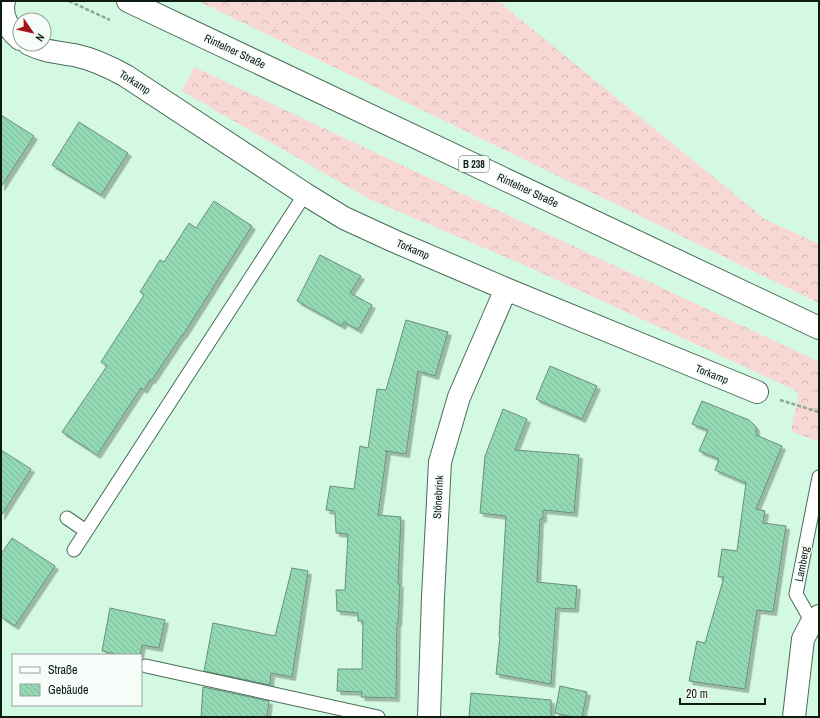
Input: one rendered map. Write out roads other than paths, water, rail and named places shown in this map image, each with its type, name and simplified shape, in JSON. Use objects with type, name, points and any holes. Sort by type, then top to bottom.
[{"type":"street","points":[[4,1],[4,17],[12,31]]},
{"type":"street","name":"Rintelner Straße","points":[[128,1],[819,328]]},
{"type":"street","name":"Torkamp","points":[[52,52],[75,55],[91,60],[108,66],[126,76],[344,218],[506,289],[757,392]]},
{"type":"street","name":"Stönebrink","points":[[429,717],[440,462],[459,397],[506,289]]},
{"type":"street","name":"Lamberg","points":[[794,717],[804,640],[816,619]]},
{"type":"lane","points":[[74,550],[305,194]]},
{"type":"lane","name":"Lamberg","points":[[816,619],[796,594],[819,477]]},
{"type":"lane","points":[[67,518],[86,531]]},
{"type":"lane","points":[[146,666],[378,717]]}]
